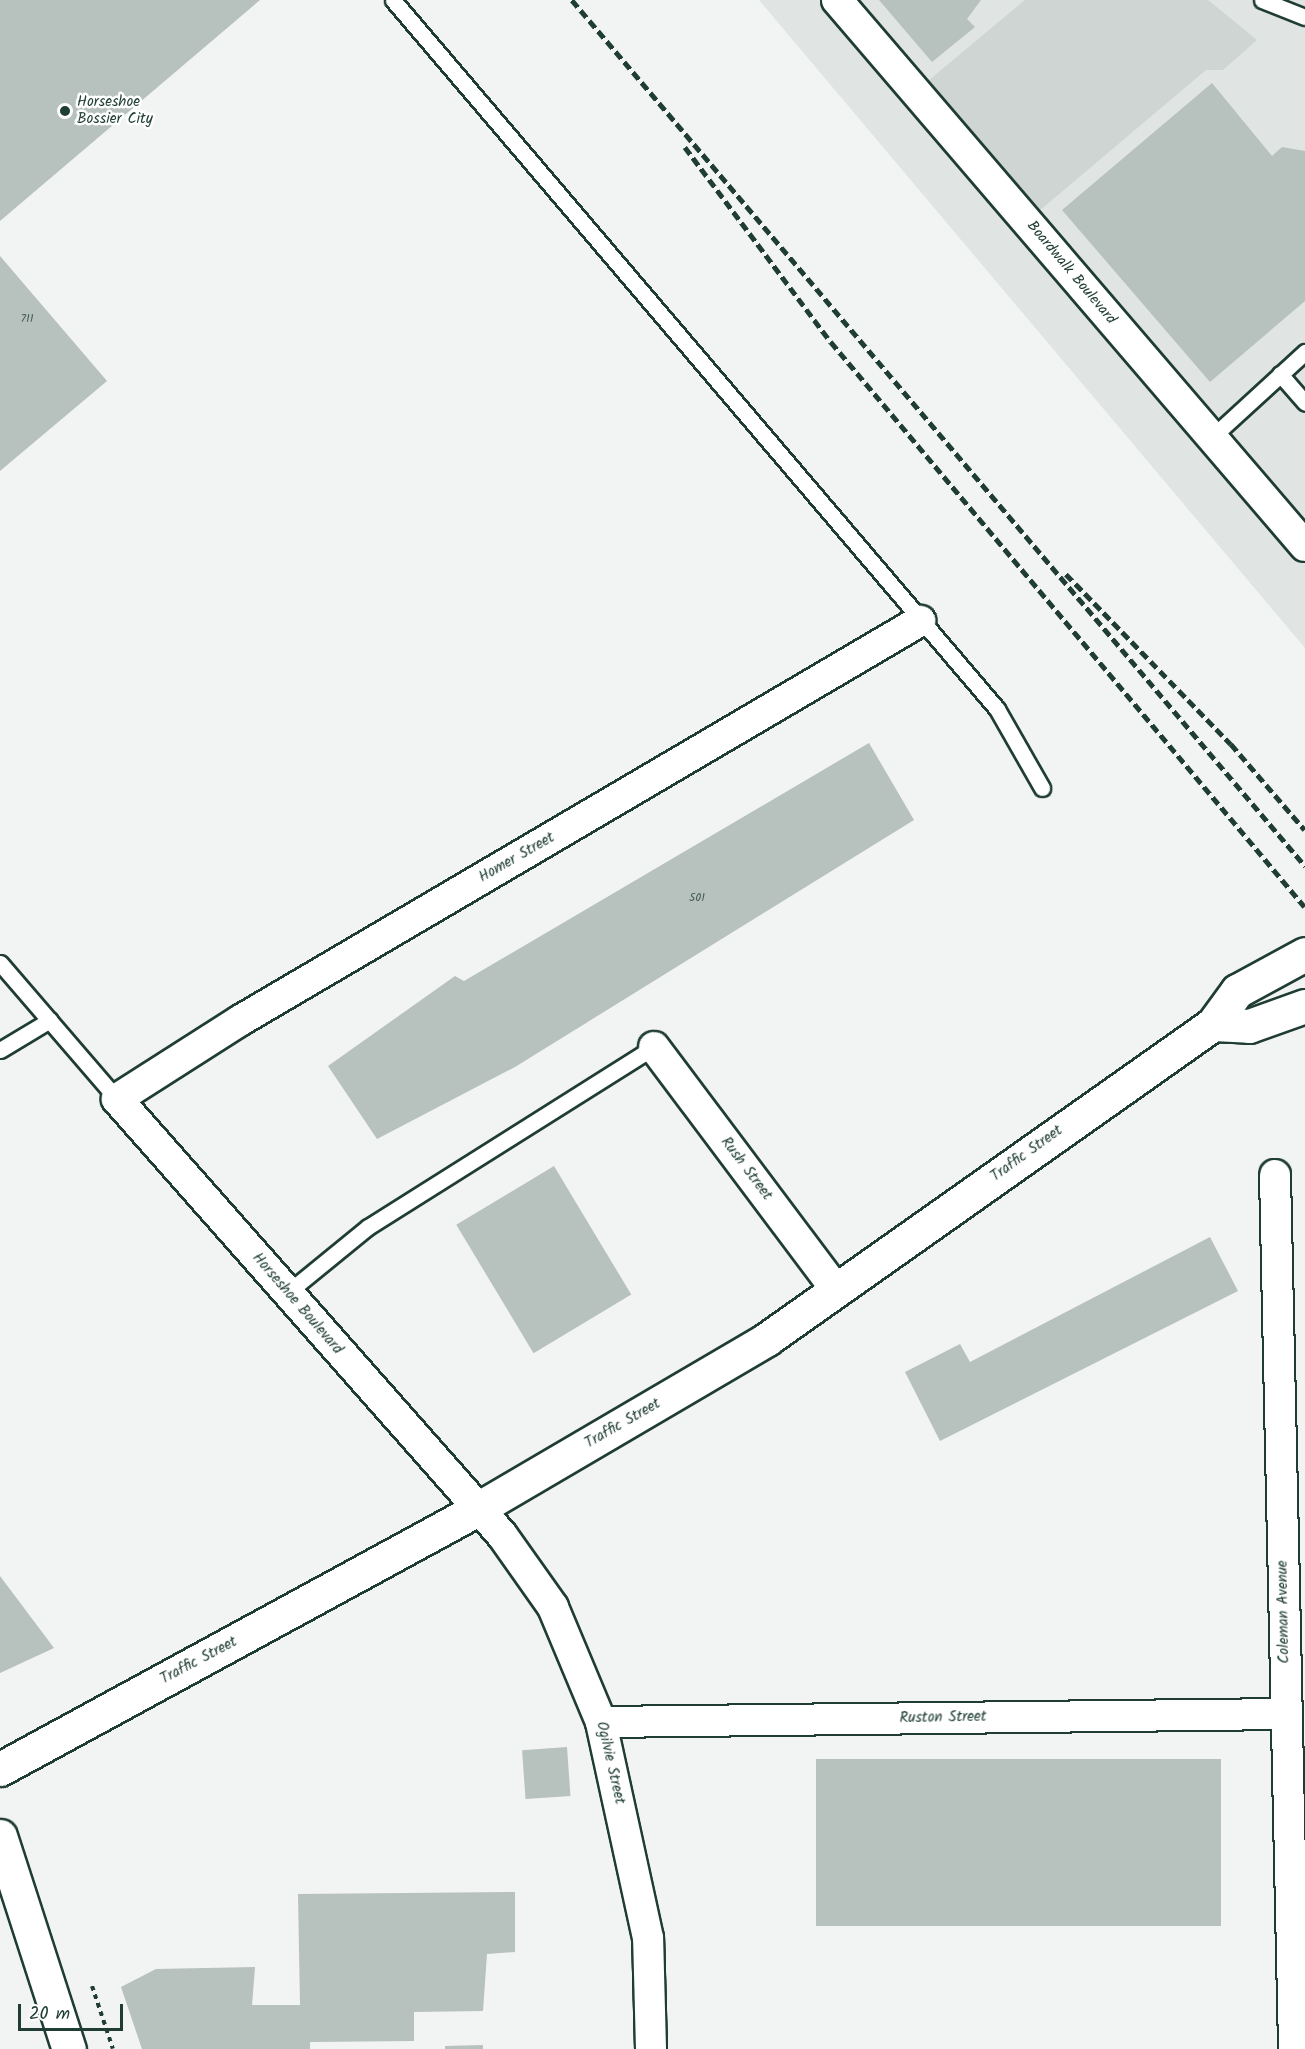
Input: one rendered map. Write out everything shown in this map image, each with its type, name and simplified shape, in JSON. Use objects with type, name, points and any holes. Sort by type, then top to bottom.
[{"type":"main road","name":"Traffic Street","points":[[0,1769],[476,1510],[767,1339],[1213,1024],[1237,991],[1305,954]]},
{"type":"main road","points":[[1213,1024],[1249,1026],[1305,1006]]},
{"type":"main road","points":[[0,1836],[69,2049]]},
{"type":"street","name":"Boardwalk Boulevard","points":[[837,0],[1210,439],[1305,546]]},
{"type":"street","name":"Homer Street","points":[[117,1099],[241,1020],[920,621]]},
{"type":"street","name":"Rush Street","points":[[654,1047],[837,1291]]},
{"type":"street","name":"Horseshoe Boulevard","points":[[117,1099],[476,1510]]},
{"type":"street","name":"Coleman Avenue","points":[[1275,1175],[1295,1622],[1286,1714],[1299,2018],[1294,2049]]},
{"type":"street","name":"Ogilvie Street","points":[[476,1510],[522,1560],[553,1607],[601,1722],[648,1938],[651,2049]]},
{"type":"street","name":"Ruston Street","points":[[601,1722],[1286,1714]]},
{"type":"lane","points":[[393,0],[997,709],[1042,788]]},
{"type":"lane","points":[[1262,0],[1305,17]]},
{"type":"lane","points":[[1210,439],[1305,352]]},
{"type":"lane","points":[[1280,374],[1305,403]]},
{"type":"lane","points":[[0,963],[117,1099]]},
{"type":"lane","points":[[0,1050],[50,1020]]},
{"type":"lane","points":[[287,1293],[368,1227],[654,1047]]},
{"type":"path","points":[[92,1986],[113,2049]]},
{"type":"shaded area","points":[[759,0],[1305,0],[1305,648]]},
{"type":"shaded area","points":[[1025,0],[1208,0],[1257,40],[1223,70],[1206,70],[1039,211],[928,81]]},
{"type":"building","name":"Horseshoe Bossier City","points":[[0,0],[260,0],[0,221]]},
{"type":"building","points":[[879,0],[981,0],[967,19],[975,27],[932,62]]},
{"type":"building","points":[[1212,83],[1272,156],[1282,147],[1305,151],[1305,301],[1210,382],[1062,210]]},
{"type":"building","points":[[0,256],[107,381],[0,471]]},
{"type":"building","points":[[869,743],[914,820],[515,1067],[377,1139],[328,1066],[455,976],[464,981]]},
{"type":"building","points":[[554,1166],[631,1295],[534,1353],[456,1225]]},
{"type":"building","points":[[1210,1237],[1238,1291],[940,1441],[905,1372],[960,1344],[970,1362]]},
{"type":"building","points":[[0,1576],[54,1648],[0,1673]]},
{"type":"building","points":[[567,1747],[570,1796],[526,1799],[522,1750]]},
{"type":"building","points":[[816,1759],[1221,1759],[1221,1926],[816,1926]]},
{"type":"building","points":[[515,1892],[515,1952],[487,1954],[483,2011],[414,2012],[414,2041],[310,2042],[310,2049],[142,2049],[121,1987],[156,1969],[255,1967],[252,2005],[300,2005],[298,1894]]},
{"type":"building","points":[[483,2045],[483,2049],[445,2049],[445,2046]]},
{"type":"railway","points":[[572,0],[1305,866]]},
{"type":"railway","points":[[685,147],[831,342],[1305,907]]},
{"type":"railway","points":[[1066,574],[1231,744],[1305,830]]},
{"type":"place","name":"Horseshoe Bossier City","points":[[65,111]]}]
